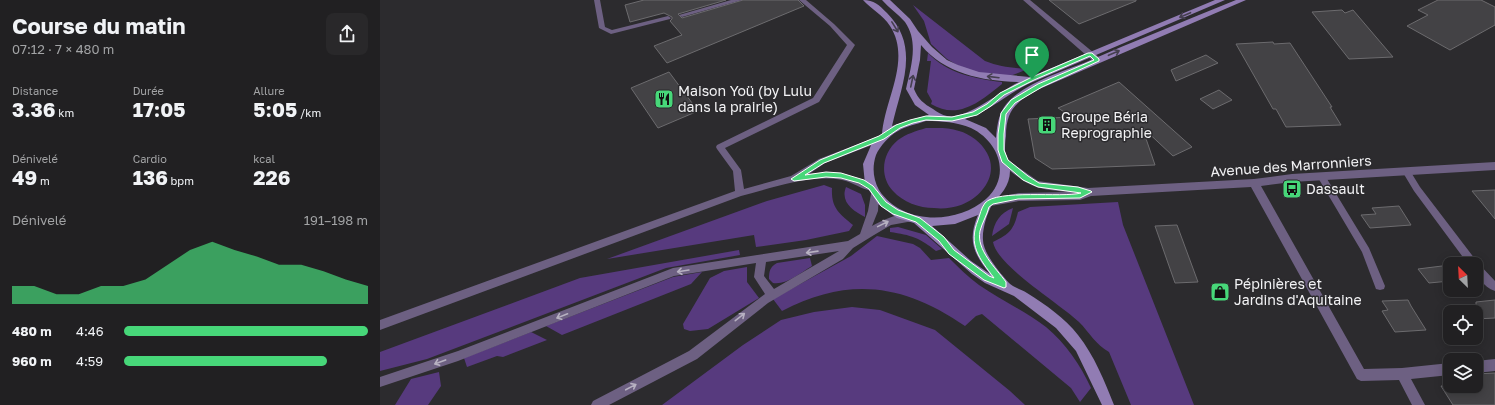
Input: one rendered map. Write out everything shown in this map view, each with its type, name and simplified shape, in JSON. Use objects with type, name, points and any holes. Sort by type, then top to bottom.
[{"type":"main road","points":[[867,0],[889,19],[896,29],[903,50],[903,60],[884,136]]},
{"type":"main road","points":[[886,0],[910,22],[915,34],[918,47],[910,89],[912,96],[921,106],[942,118]]},
{"type":"main road","points":[[952,119],[975,114],[1002,94],[1032,79],[1221,0]]},
{"type":"main road","points":[[1001,150],[989,136],[972,125],[952,119],[926,118],[898,126],[884,136],[874,146],[869,156],[867,166],[868,177],[873,191],[884,204],[896,212],[914,219],[937,222],[955,220],[972,214],[989,204],[999,193],[1004,183],[1006,172],[1005,162],[1001,150],[1001,127],[1004,113],[1013,102],[1040,86],[1097,60],[1242,0]]},
{"type":"main road","points":[[915,34],[935,54],[946,62],[967,72],[995,77],[1032,79]]},
{"type":"main road","points":[[989,204],[977,231],[976,241],[983,258],[1004,284],[1068,332],[1086,358],[1108,405]]},
{"type":"main road","points":[[914,219],[942,239],[952,252],[986,278],[1004,284]]},
{"type":"street","name":"Avenue des Marronniers","points":[[1005,162],[1025,178],[1038,185],[1078,189],[1088,192],[1254,183],[1292,178],[1495,166]]},
{"type":"street","points":[[1254,183],[1362,375],[1402,374],[1443,370]]},
{"type":"street","name":"Avenue des Marronniers","points":[[989,204],[1018,197],[1080,196],[1088,192]]},
{"type":"street","points":[[1483,366],[1495,365]]},
{"type":"street","points":[[1402,374],[1419,405]]},
{"type":"lane","points":[[597,0],[602,28],[611,32],[668,18]]},
{"type":"lane","points":[[682,15],[739,0]]},
{"type":"lane","points":[[740,193],[737,170],[720,147],[816,100],[851,46],[832,25],[802,0]]},
{"type":"lane","points":[[1026,0],[1097,60]]},
{"type":"lane","points":[[794,179],[822,161],[884,136]]},
{"type":"lane","points":[[1406,171],[1417,189],[1469,257]]},
{"type":"lane","points":[[380,325],[740,193],[794,179],[826,174],[841,176],[861,182],[873,191],[873,211],[864,236]]},
{"type":"lane","points":[[1321,176],[1366,251],[1380,286]]},
{"type":"lane","points":[[597,405],[693,354],[772,295],[840,256],[850,245],[879,226],[890,221],[914,219]]},
{"type":"lane","points":[[380,382],[392,380],[465,353],[673,272],[850,245]]},
{"type":"lane","points":[[761,259],[759,277],[772,295]]},
{"type":"lane","points":[[1483,275],[1495,287]]},
{"type":"shaded area","points":[[913,5],[985,61],[1001,66],[1028,69],[1010,76],[974,72],[957,65],[947,59],[931,44],[924,21]]},
{"type":"shaded area","points":[[928,53],[935,60],[952,70],[972,77],[1002,82],[1002,84],[978,102],[970,106],[951,110],[941,109],[931,104],[932,101],[927,92],[931,61],[927,61]]},
{"type":"shaded area","points":[[926,128],[947,128],[963,132],[971,136],[985,149],[990,161],[990,177],[982,191],[976,197],[954,207],[923,207],[912,204],[893,191],[884,172],[884,165],[888,151],[901,138]]},
{"type":"shaded area","points":[[824,185],[832,188],[833,201],[837,210],[853,225],[849,231],[806,240],[756,247],[754,235],[607,259],[767,201]]},
{"type":"shaded area","points":[[846,187],[861,194],[865,205],[865,217],[852,209],[846,202]]},
{"type":"shaded area","points":[[1118,202],[1123,225],[1194,405],[1131,405],[1109,352],[1096,342],[1070,314],[1030,284],[1005,262],[997,252],[993,242],[1004,236],[1013,227],[1018,212],[1030,207]]},
{"type":"shaded area","points":[[1013,208],[1009,224],[992,236],[994,226],[1001,215]]},
{"type":"shaded area","points":[[898,227],[926,235],[942,249],[936,251],[915,238],[904,234],[890,232],[890,228]]},
{"type":"shaded area","points":[[877,236],[913,244],[920,248],[931,260],[949,258],[967,276],[979,285],[1046,327],[1060,340],[1072,355],[1091,388],[1080,402],[1071,388],[982,314],[976,316],[965,326],[920,301],[898,294],[876,290],[853,289],[830,293],[807,300],[782,311],[773,299],[851,256]]},
{"type":"shaded area","points":[[739,250],[740,255],[666,268],[427,359],[380,371],[380,352],[580,278]]},
{"type":"shaded area","points":[[810,258],[812,266],[793,278],[778,283],[773,283],[769,279],[770,270],[777,263]]},
{"type":"shaded area","points":[[747,267],[747,282],[759,298],[708,329],[690,331],[684,329],[683,324],[710,278],[724,271]]},
{"type":"shaded area","points":[[702,272],[691,284],[562,335],[546,326],[673,277]]},
{"type":"shaded area","points":[[852,307],[880,310],[935,330],[1025,405],[662,405],[743,345],[781,320],[814,312]]},
{"type":"shaded area","points":[[531,332],[547,340],[503,357],[497,356],[467,367],[464,358]]},
{"type":"shaded area","points":[[439,372],[441,386],[428,405],[395,405],[411,379]]},
{"type":"building","points":[[644,0],[726,0],[678,14],[682,18],[743,0],[798,0],[804,6],[667,63],[654,46],[682,35],[670,21],[672,17],[664,13],[630,22],[625,5]]},
{"type":"building","points":[[1049,0],[1136,0],[1136,1],[1079,24]]},
{"type":"building","points":[[1438,0],[1481,0],[1495,7],[1495,25],[1450,50],[1407,26],[1428,15],[1418,10]]},
{"type":"building","points":[[1342,10],[1345,13],[1353,10],[1393,57],[1349,59],[1312,12]]},
{"type":"building","points":[[1273,42],[1274,44],[1290,43],[1332,107],[1330,107],[1341,125],[1286,127],[1276,109],[1273,109],[1236,44]]},
{"type":"building","points":[[1206,55],[1218,63],[1176,81],[1171,70]]},
{"type":"building","name":"Maison Yoü (by Lulu dans la prairie)","points":[[669,72],[698,111],[658,128],[631,88]]},
{"type":"building","name":"Groupe Béria Reprographie","points":[[1119,82],[1192,147],[1173,156],[1142,127],[1155,165],[1052,169],[1035,158],[1028,119],[1072,117],[1058,108]]},
{"type":"building","points":[[1219,90],[1232,100],[1213,109],[1200,99]]},
{"type":"building","points":[[1495,190],[1495,219],[1472,191]]},
{"type":"building","points":[[1399,206],[1411,225],[1370,228],[1361,215],[1376,214],[1372,208]]},
{"type":"building","points":[[1177,225],[1198,282],[1175,283],[1155,226]]},
{"type":"building","points":[[1443,266],[1443,282],[1429,283],[1418,269]]},
{"type":"building","points":[[1408,300],[1426,330],[1395,332],[1382,311],[1388,310],[1382,301]]},
{"type":"building","points":[[1495,300],[1495,318],[1483,319],[1483,305],[1476,305],[1476,302]]},
{"type":"building","points":[[1495,373],[1495,405],[1453,405],[1445,393],[1483,393],[1483,374]]},
{"type":"place","name":"Maison Yoü (by Lulu dans la prairie)","points":[[664,99]]},
{"type":"place","name":"Groupe Béria Reprographie","points":[[1047,125]]},
{"type":"place","name":"Dassault","points":[[1292,189]]},
{"type":"place","name":"Pépinières et Jardins d'Aquitaine","points":[[1220,292]]},
{"type":"route","points":[[1090,54],[1097,60],[1026,93],[1013,102],[1004,113],[1001,127],[1001,150],[1005,162],[1025,178],[1038,185],[1078,189],[1088,192],[1080,196],[1018,197],[991,202],[987,206],[981,218],[976,241],[983,258],[1004,284],[986,278],[952,252],[942,239],[918,220],[896,212],[884,204],[871,188],[861,182],[841,176],[826,174],[794,179],[822,161],[882,138],[898,126],[926,118],[952,119],[975,114],[1002,94],[1032,79],[1090,54]]}]
